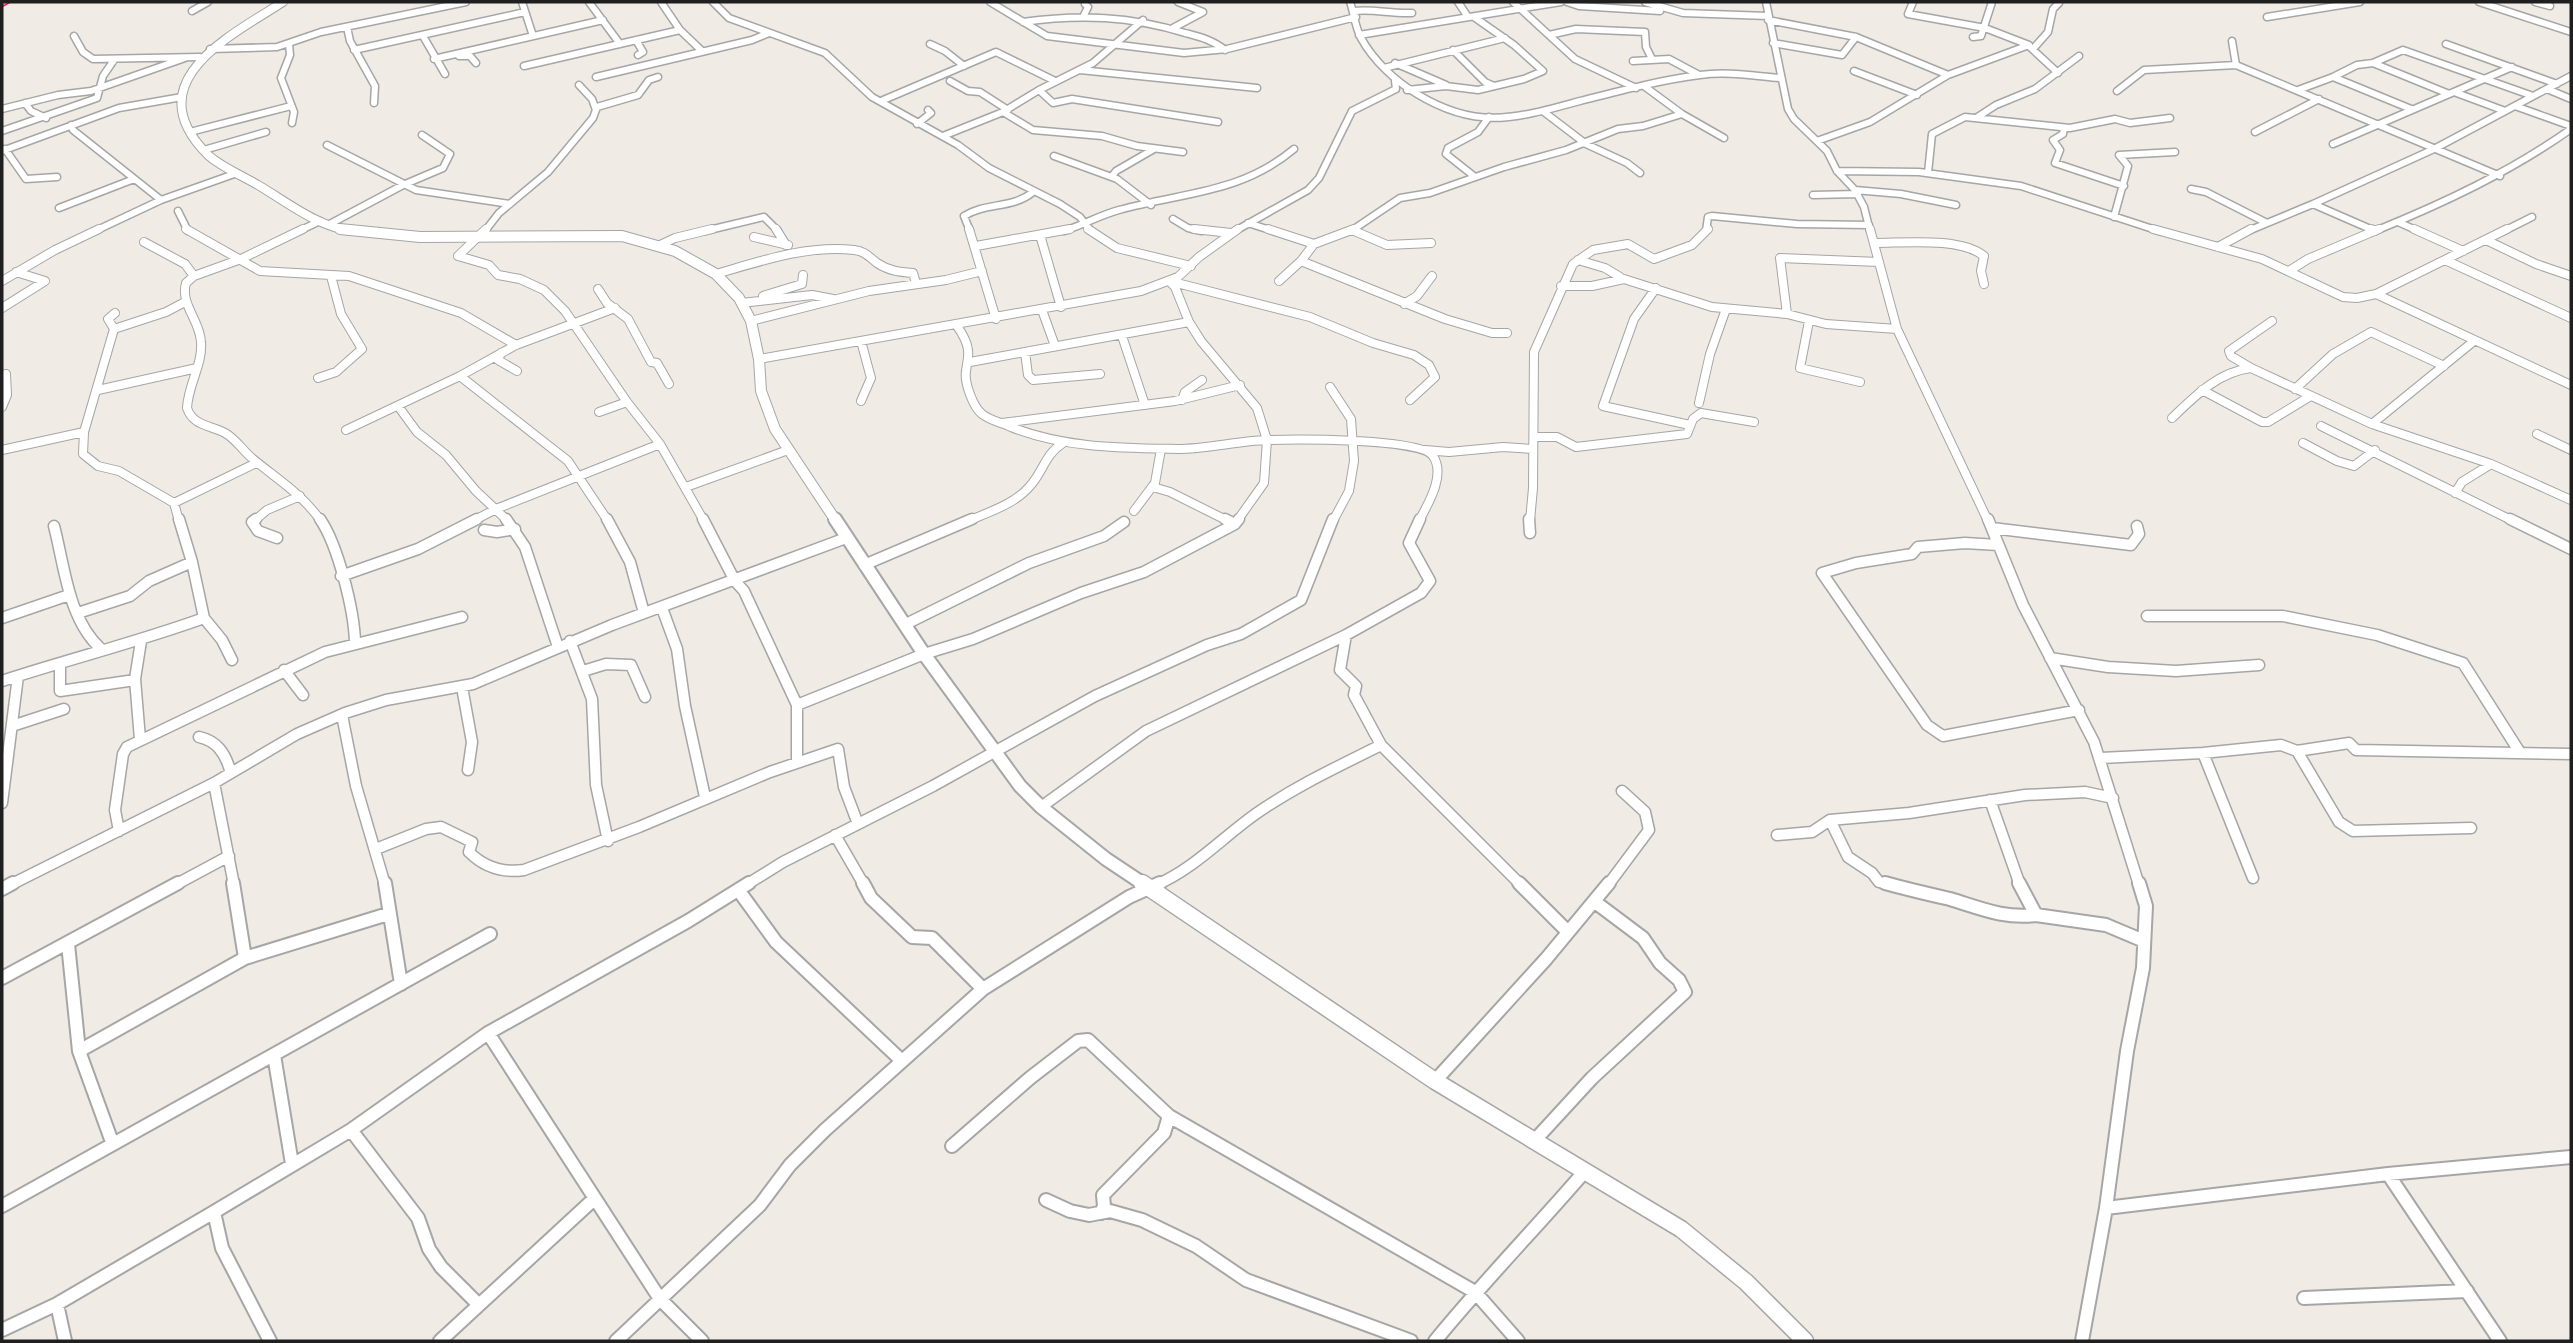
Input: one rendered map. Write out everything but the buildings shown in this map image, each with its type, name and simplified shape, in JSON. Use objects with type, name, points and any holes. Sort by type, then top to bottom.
[{"type":"street","points":[[192,11],[208,2]]},
{"type":"street","points":[[283,2],[205,53],[189,76],[182,97],[184,116],[190,132],[204,150],[236,173],[324,223],[342,230],[391,236],[622,236],[660,245],[716,274],[731,287],[751,321],[759,359],[758,375],[765,405],[775,429],[924,654],[994,752],[1020,786],[1041,807],[1106,859],[1434,1081],[1649,1208],[1714,1253],[1798,1339]]},
{"type":"street","points":[[2,109],[99,89],[108,83],[205,53],[289,44],[321,32],[466,2]]},
{"type":"street","points":[[522,2],[533,36]]},
{"type":"street","points":[[589,2],[620,44]]},
{"type":"street","points":[[661,2],[680,30],[702,51]]},
{"type":"street","points":[[713,2],[729,18],[825,53],[845,74],[881,101],[917,124],[943,136],[989,168],[1060,204],[1117,248],[1191,266]]},
{"type":"street","points":[[990,2],[1047,36],[1206,54],[1355,14],[1381,9],[1388,14],[1412,13]]},
{"type":"street","points":[[1173,28],[1203,12],[1178,2]]},
{"type":"street","points":[[1350,2],[1359,35],[1395,81],[1435,104],[1467,116],[1522,117],[1699,75],[1720,73],[1780,78]]},
{"type":"street","points":[[1412,2],[1412,13],[1418,26]]},
{"type":"street","points":[[1386,94],[1446,86],[1478,90],[1524,79],[1543,71],[1505,38],[1471,17],[1458,2]]},
{"type":"street","points":[[1513,2],[1564,51],[1584,65],[1641,87],[1724,138]]},
{"type":"street","points":[[1359,35],[1561,2]]},
{"type":"street","points":[[1567,2],[1579,6],[1768,18],[1856,37],[1948,75]]},
{"type":"street","points":[[1645,2],[1675,11]]},
{"type":"street","points":[[1766,2],[1788,109],[1794,119],[1828,151],[1837,171],[1856,192],[1875,243],[1897,329],[1992,528],[2023,605],[2079,710],[2101,758],[2146,906],[2143,968],[2127,1051],[2106,1208],[2082,1341]]},
{"type":"street","points":[[1913,2],[1908,14],[1985,28],[2031,47],[2058,73]]},
{"type":"street","points":[[1973,37],[1981,36],[1992,2]]},
{"type":"street","points":[[2267,17],[2360,2]]},
{"type":"street","points":[[2479,2],[2571,32]]},
{"type":"street","points":[[2535,2],[2550,6]]},
{"type":"street","points":[[1817,141],[1845,135],[1878,121],[1948,75],[2031,47],[2048,32],[2053,9],[2059,3]]},
{"type":"street","points":[[1083,17],[1088,7],[1085,4]]},
{"type":"street","points":[[354,50],[525,12]]},
{"type":"street","points":[[1023,22],[1108,16],[1143,20],[1210,38],[1225,50]]},
{"type":"street","points":[[433,59],[603,20]]},
{"type":"street","points":[[943,136],[1006,111],[1055,81],[1093,63],[1143,20]]},
{"type":"street","points":[[347,27],[354,50],[375,86],[374,103]]},
{"type":"street","points":[[1549,35],[1576,29],[1645,32],[1646,47],[1652,59]]},
{"type":"street","points":[[524,66],[680,30]]},
{"type":"street","points":[[596,77],[752,40],[769,33]]},
{"type":"street","points":[[74,36],[88,57],[114,60],[185,58]]},
{"type":"street","points":[[423,36],[433,59],[439,61],[445,74]]},
{"type":"street","points":[[1773,43],[1842,55],[1856,37]]},
{"type":"street","points":[[1384,68],[1395,63],[1505,38]]},
{"type":"street","points":[[636,40],[643,52],[638,55]]},
{"type":"street","points":[[2232,41],[2236,65]]},
{"type":"street","points":[[289,44],[290,55],[281,78],[294,115],[292,123]]},
{"type":"street","points":[[930,44],[945,51],[964,66]]},
{"type":"street","points":[[2446,44],[2557,84]]},
{"type":"street","points":[[1453,50],[1485,82],[1495,86]]},
{"type":"street","points":[[2298,90],[2357,65],[2403,50],[2533,96]]},
{"type":"street","points":[[881,101],[996,52],[1055,81]]},
{"type":"street","points":[[449,55],[470,56],[475,62]]},
{"type":"street","points":[[1976,118],[1996,105],[2035,89],[2080,56]]},
{"type":"street","points":[[2,131],[46,118],[97,98],[106,70],[114,60]]},
{"type":"street","points":[[1633,61],[1673,60],[1699,75]]},
{"type":"street","points":[[2372,62],[2505,111]]},
{"type":"street","points":[[1395,63],[1446,86]]},
{"type":"street","points":[[2117,91],[2144,70],[2236,65],[2500,176]]},
{"type":"street","points":[[2333,144],[2376,122],[2512,67]]},
{"type":"street","points":[[1080,70],[1257,88]]},
{"type":"street","points":[[1854,71],[1917,95]]},
{"type":"street","points":[[2218,247],[2265,222],[2313,204],[2434,149],[2571,76]]},
{"type":"street","points":[[596,110],[638,95],[649,80],[658,77]]},
{"type":"street","points":[[2333,77],[2411,109]]},
{"type":"street","points":[[950,81],[968,91],[980,92],[1033,130],[1102,136],[1154,149],[1183,152]]},
{"type":"street","points":[[759,359],[1061,307],[1140,291],[1169,281],[1178,277],[1231,233],[1308,190],[1319,178],[1352,111],[1396,89],[1395,81]]},
{"type":"street","points":[[579,85],[592,99],[596,110],[593,118],[548,172],[499,213],[481,236],[458,256],[489,265],[498,275],[520,279],[544,290],[574,322],[627,402],[660,444],[686,487],[735,581],[744,591],[797,705],[797,760]]},
{"type":"street","points":[[2547,89],[2571,99]]},
{"type":"street","points":[[1039,90],[1053,103],[1072,99],[1219,122]]},
{"type":"street","points":[[57,177],[26,179],[3,150],[72,128],[119,108],[182,97]]},
{"type":"street","points":[[2255,132],[2319,99]]},
{"type":"street","points":[[25,103],[31,111],[46,118]]},
{"type":"street","points":[[190,132],[291,106]]},
{"type":"street","points":[[2515,106],[2571,128]]},
{"type":"street","points":[[917,124],[931,114],[928,110]]},
{"type":"street","points":[[1544,112],[1586,144],[1627,163],[1640,173]]},
{"type":"street","points":[[1279,281],[1301,261],[1314,244],[1352,230],[1400,198],[1430,193],[1586,144],[1618,129],[1643,126],[1682,114]]},
{"type":"street","points":[[1475,177],[1446,154],[1448,148],[1478,132],[1489,117]]},
{"type":"street","points":[[1928,173],[1932,134],[1965,117],[2064,128],[2115,119],[2130,123],[2170,118]]},
{"type":"street","points":[[72,128],[161,200]]},
{"type":"street","points":[[2064,128],[2063,134],[2053,140],[2060,150],[2055,163],[2124,186]]},
{"type":"street","points":[[2289,271],[2308,259],[2500,176],[2537,155],[2571,128]]},
{"type":"street","points":[[204,150],[266,132]]},
{"type":"street","points":[[355,642],[355,625],[331,537],[300,496],[270,470],[256,463],[221,430],[197,423],[190,416],[187,399],[202,350],[201,336],[185,302],[184,287],[194,276],[241,259],[443,169],[449,159],[446,149],[422,135]]},
{"type":"street","points":[[327,145],[416,190],[510,204]]},
{"type":"street","points":[[1115,178],[1116,171],[1154,149]]},
{"type":"street","points":[[976,246],[1071,229],[1128,207],[1151,205],[1257,177],[1277,166],[1294,149]]},
{"type":"street","points":[[2114,217],[2128,166],[2118,157],[2121,154],[2175,152]]},
{"type":"street","points":[[1055,156],[1064,162],[1129,185],[1151,205]]},
{"type":"street","points":[[1837,171],[1928,173],[2021,186],[2114,217],[2249,255],[2343,297],[2357,298],[2376,294],[2532,217]]},
{"type":"street","points":[[2,281],[89,234],[161,200],[236,173]]},
{"type":"street","points":[[59,208],[134,179]]},
{"type":"street","points":[[2192,189],[2206,192],[2265,222]]},
{"type":"street","points":[[996,318],[976,246],[964,216],[975,209],[1021,201],[1032,192]]},
{"type":"street","points":[[1813,195],[1856,192],[1901,194],[1956,205]]},
{"type":"street","points":[[2313,204],[2375,231]]},
{"type":"street","points":[[178,211],[186,230],[260,271],[349,276],[447,307],[516,345]]},
{"type":"street","points":[[1530,533],[1534,352],[1561,285],[1573,264],[1591,254],[1593,250],[1628,244],[1654,259],[1692,245],[1708,229],[1708,217],[1712,216],[1785,224],[1869,225]]},
{"type":"street","points":[[660,245],[675,238],[764,217],[781,234],[786,245]]},
{"type":"street","points":[[1172,219],[1188,228],[1231,233]]},
{"type":"street","points":[[2398,222],[2463,251]]},
{"type":"street","points":[[1248,223],[1314,244]]},
{"type":"street","points":[[1352,230],[1387,245],[1431,243]]},
{"type":"street","points":[[1040,234],[1061,307]]},
{"type":"street","points":[[754,237],[805,251]]},
{"type":"street","points":[[2486,240],[2536,264],[2571,276]]},
{"type":"street","points":[[144,242],[185,264],[194,276]]},
{"type":"street","points":[[1875,243],[1948,245],[1978,250],[1984,256],[1981,271],[1984,284]]},
{"type":"street","points":[[716,274],[772,257],[805,251],[862,251],[895,272],[913,272],[916,284]]},
{"type":"street","points":[[1787,314],[1780,258],[1879,262]]},
{"type":"street","points":[[1578,260],[1605,268],[1624,279]]},
{"type":"street","points":[[2445,260],[2571,318]]},
{"type":"street","points":[[1301,261],[1404,304],[1476,328],[1507,333]]},
{"type":"street","points":[[751,321],[833,299],[946,280],[982,271]]},
{"type":"street","points":[[2,308],[45,282],[16,272]]},
{"type":"street","points":[[742,302],[802,284],[803,275]]},
{"type":"street","points":[[318,379],[336,372],[362,349],[348,330],[334,301],[331,276]]},
{"type":"street","points":[[1404,304],[1417,296],[1432,276]]},
{"type":"street","points":[[1561,285],[1583,288],[1599,285],[1611,278],[1624,279],[1726,309],[1787,314],[1809,321],[1897,329]]},
{"type":"street","points":[[797,705],[924,654],[974,639],[1081,593],[1144,572],[1236,524],[1264,483],[1267,440],[1256,408],[1240,385],[1201,341],[1189,322],[1180,296],[1169,281]]},
{"type":"street","points":[[1169,281],[1297,312],[1373,343],[1414,355],[1429,365],[1435,377],[1410,400]]},
{"type":"street","points":[[1656,288],[1641,303],[1631,320],[1602,406],[1690,425]]},
{"type":"street","points":[[598,289],[601,296],[628,318],[651,362],[657,363],[669,384]]},
{"type":"street","points":[[2376,294],[2571,385]]},
{"type":"street","points":[[742,302],[812,295],[833,299]]},
{"type":"street","points":[[114,329],[166,312],[185,302]]},
{"type":"street","points":[[346,430],[460,376],[516,345],[615,308]]},
{"type":"street","points":[[1699,403],[1710,354],[1726,309]]},
{"type":"street","points":[[1042,310],[1055,346]]},
{"type":"street","points":[[115,313],[108,319],[114,329],[82,446],[88,460],[119,471],[174,503],[192,562],[204,618],[222,640],[232,660]]},
{"type":"street","points":[[2272,320],[2230,351],[2231,356],[2309,397],[2372,424],[2491,464],[2571,500]]},
{"type":"street","points":[[1809,321],[1801,349],[1800,369],[1860,382]]},
{"type":"street","points":[[970,362],[1189,322]]},
{"type":"street","points":[[957,326],[965,337],[970,362],[965,373],[976,408],[999,424],[1037,437],[1063,443],[1161,449],[1267,440],[1351,441],[1414,446],[1435,458],[1438,478],[1433,496],[1409,543],[1430,581],[1421,593],[1346,635],[1146,730],[1041,807]]},
{"type":"street","points":[[2295,389],[2333,354],[2371,332],[2444,366]]},
{"type":"street","points":[[1122,336],[1145,405]]},
{"type":"street","points":[[507,340],[498,360],[517,371]]},
{"type":"street","points":[[861,341],[871,378],[861,401]]},
{"type":"street","points":[[2372,424],[2474,341]]},
{"type":"street","points":[[1025,352],[1028,375],[1033,380],[1100,373]]},
{"type":"street","points":[[98,390],[197,368]]},
{"type":"street","points":[[2172,418],[2202,390],[2240,368],[2251,368]]},
{"type":"street","points":[[2,407],[7,395],[6,374]]},
{"type":"street","points":[[460,376],[568,461],[579,474],[590,498],[614,529],[630,562],[644,613]]},
{"type":"street","points":[[1182,400],[1185,393],[1202,380]]},
{"type":"street","points":[[999,424],[1182,400],[1240,385]]},
{"type":"street","points":[[2,1330],[57,1304],[351,1130],[488,1033],[739,891],[783,862],[1105,691],[1207,645],[1241,634],[1301,600],[1337,510],[1349,491],[1354,461],[1351,419],[1330,387]]},
{"type":"street","points":[[2202,390],[2262,422],[2268,422],[2309,397]]},
{"type":"street","points":[[599,411],[627,402]]},
{"type":"street","points":[[398,406],[417,432],[446,455],[476,491],[514,529],[540,588],[558,647]]},
{"type":"street","points":[[1536,437],[1557,437],[1576,447],[1687,434],[1690,425],[1701,413],[1754,422]]},
{"type":"street","points":[[2322,426],[2571,549]]},
{"type":"street","points":[[2,450],[84,432]]},
{"type":"street","points":[[2537,434],[2571,450]]},
{"type":"street","points":[[864,565],[1007,504],[1024,494],[1035,480],[1051,449],[1063,443]]},
{"type":"street","points":[[2303,443],[2337,461],[2354,466],[2366,460],[2375,450]]},
{"type":"street","points":[[341,576],[418,549],[496,509],[660,444]]},
{"type":"street","points":[[1425,450],[1436,447],[1450,453],[1472,448],[1506,446],[1533,449]]},
{"type":"street","points":[[1134,511],[1153,487],[1161,470],[1161,449]]},
{"type":"street","points":[[686,487],[788,450]]},
{"type":"street","points":[[174,503],[256,463]]},
{"type":"street","points":[[2455,493],[2462,482],[2491,464]]},
{"type":"street","points":[[1153,487],[1171,492],[1236,524]]},
{"type":"street","points":[[277,538],[258,531],[252,522],[267,510],[300,496]]},
{"type":"street","points":[[906,624],[1029,563],[1104,536],[1124,522]]},
{"type":"street","points":[[54,526],[69,595],[92,643],[101,649]]},
{"type":"street","points":[[1992,528],[2131,545],[2139,534],[2137,526]]},
{"type":"street","points":[[484,530],[497,532],[514,529]]},
{"type":"street","points":[[2,889],[214,783],[230,771],[342,715],[386,700],[484,681],[570,641],[846,538]]},
{"type":"street","points":[[1998,545],[1931,544],[1917,547],[1912,554],[1856,563],[1822,573],[1927,725],[1935,732],[1952,736],[2079,710]]},
{"type":"street","points":[[78,612],[130,596],[149,581],[192,562]]},
{"type":"street","points":[[2,618],[69,595]]},
{"type":"street","points":[[662,608],[677,649],[685,706],[705,797]]},
{"type":"street","points":[[2147,617],[2283,616],[2376,635],[2463,663],[2519,751]]},
{"type":"street","points":[[119,831],[115,810],[123,754],[128,747],[284,670],[355,642],[462,617]]},
{"type":"street","points":[[2,681],[101,649],[141,641],[204,618]]},
{"type":"street","points":[[1346,635],[1340,670],[1356,686],[1354,695],[1381,746],[1568,932]]},
{"type":"street","points":[[140,740],[135,680],[141,641]]},
{"type":"street","points":[[570,641],[592,699],[596,785],[608,841]]},
{"type":"street","points":[[2050,658],[2108,667],[2176,671],[2259,665]]},
{"type":"street","points":[[61,663],[58,690],[135,680]]},
{"type":"street","points":[[583,671],[606,664],[631,665],[645,697]]},
{"type":"street","points":[[284,670],[303,695]]},
{"type":"street","points":[[2,803],[18,676]]},
{"type":"street","points":[[462,687],[472,764],[468,770]]},
{"type":"street","points":[[12,726],[64,709]]},
{"type":"street","points":[[342,715],[356,786],[383,870],[401,984]]},
{"type":"street","points":[[199,737],[215,741],[228,760],[230,771]]},
{"type":"street","points":[[2101,758],[2203,753],[2281,745],[2297,751],[2349,743],[2356,750],[2571,754]]},
{"type":"street","points":[[616,1341],[760,1205],[790,1165],[825,1130],[983,989],[1104,911],[1172,878],[1258,812],[1315,778],[1381,746]]},
{"type":"street","points":[[376,849],[426,829],[441,827],[472,842],[469,852],[474,858],[492,868],[515,871],[608,841],[705,797],[797,760],[838,749],[839,769],[847,790],[852,816],[858,824]]},
{"type":"street","points":[[2297,751],[2339,822],[2353,831],[2470,828]]},
{"type":"street","points":[[2203,753],[2253,878]]},
{"type":"street","points":[[214,783],[245,958]]},
{"type":"street","points":[[1434,1081],[1522,987],[1594,902],[1651,825],[1644,810],[1622,791]]},
{"type":"street","points":[[1777,835],[1812,832],[1830,820],[1909,813],[2055,792],[2085,792],[2113,798]]},
{"type":"street","points":[[1990,800],[2020,886],[2036,915]]},
{"type":"street","points":[[1830,820],[1851,861],[1872,873],[1880,882],[1952,900],[1992,914],[2020,917],[2036,915],[2106,925],[2144,941]]},
{"type":"street","points":[[835,835],[871,898],[912,937],[932,938],[983,989]]},
{"type":"street","points":[[2,978],[229,856]]},
{"type":"street","points":[[739,891],[776,942],[902,1061]]},
{"type":"street","points":[[1535,1140],[1592,1078],[1685,992],[1679,980],[1660,963],[1643,937],[1594,902]]},
{"type":"street","points":[[79,1051],[245,958],[388,914]]},
{"type":"street","points":[[2,1204],[490,934]]},
{"type":"street","points":[[68,944],[79,1051],[112,1142]]},
{"type":"street","points":[[488,1033],[660,1299],[702,1341]]},
{"type":"street","points":[[952,1146],[1030,1078],[1083,1040],[1088,1040],[1170,1116],[1264,1173],[1475,1292],[1518,1341]]},
{"type":"street","points":[[274,1055],[292,1164]]},
{"type":"street","points":[[1105,1210],[1103,1195],[1164,1133],[1170,1116]]},
{"type":"street","points":[[351,1130],[418,1219],[429,1249],[441,1267],[479,1305]]},
{"type":"street","points":[[2106,1208],[2388,1174],[2571,1157]]},
{"type":"street","points":[[1435,1341],[1475,1292],[1518,1249],[1585,1171]]},
{"type":"street","points":[[2388,1174],[2500,1341]]},
{"type":"street","points":[[440,1341],[594,1199]]},
{"type":"street","points":[[1046,1200],[1070,1211],[1089,1215],[1105,1210],[1142,1220],[1196,1246],[1246,1280],[1410,1341]]},
{"type":"street","points":[[214,1212],[222,1248],[271,1341]]},
{"type":"street","points":[[2304,1298],[2467,1291]]},
{"type":"street","points":[[57,1304],[65,1341]]}]
